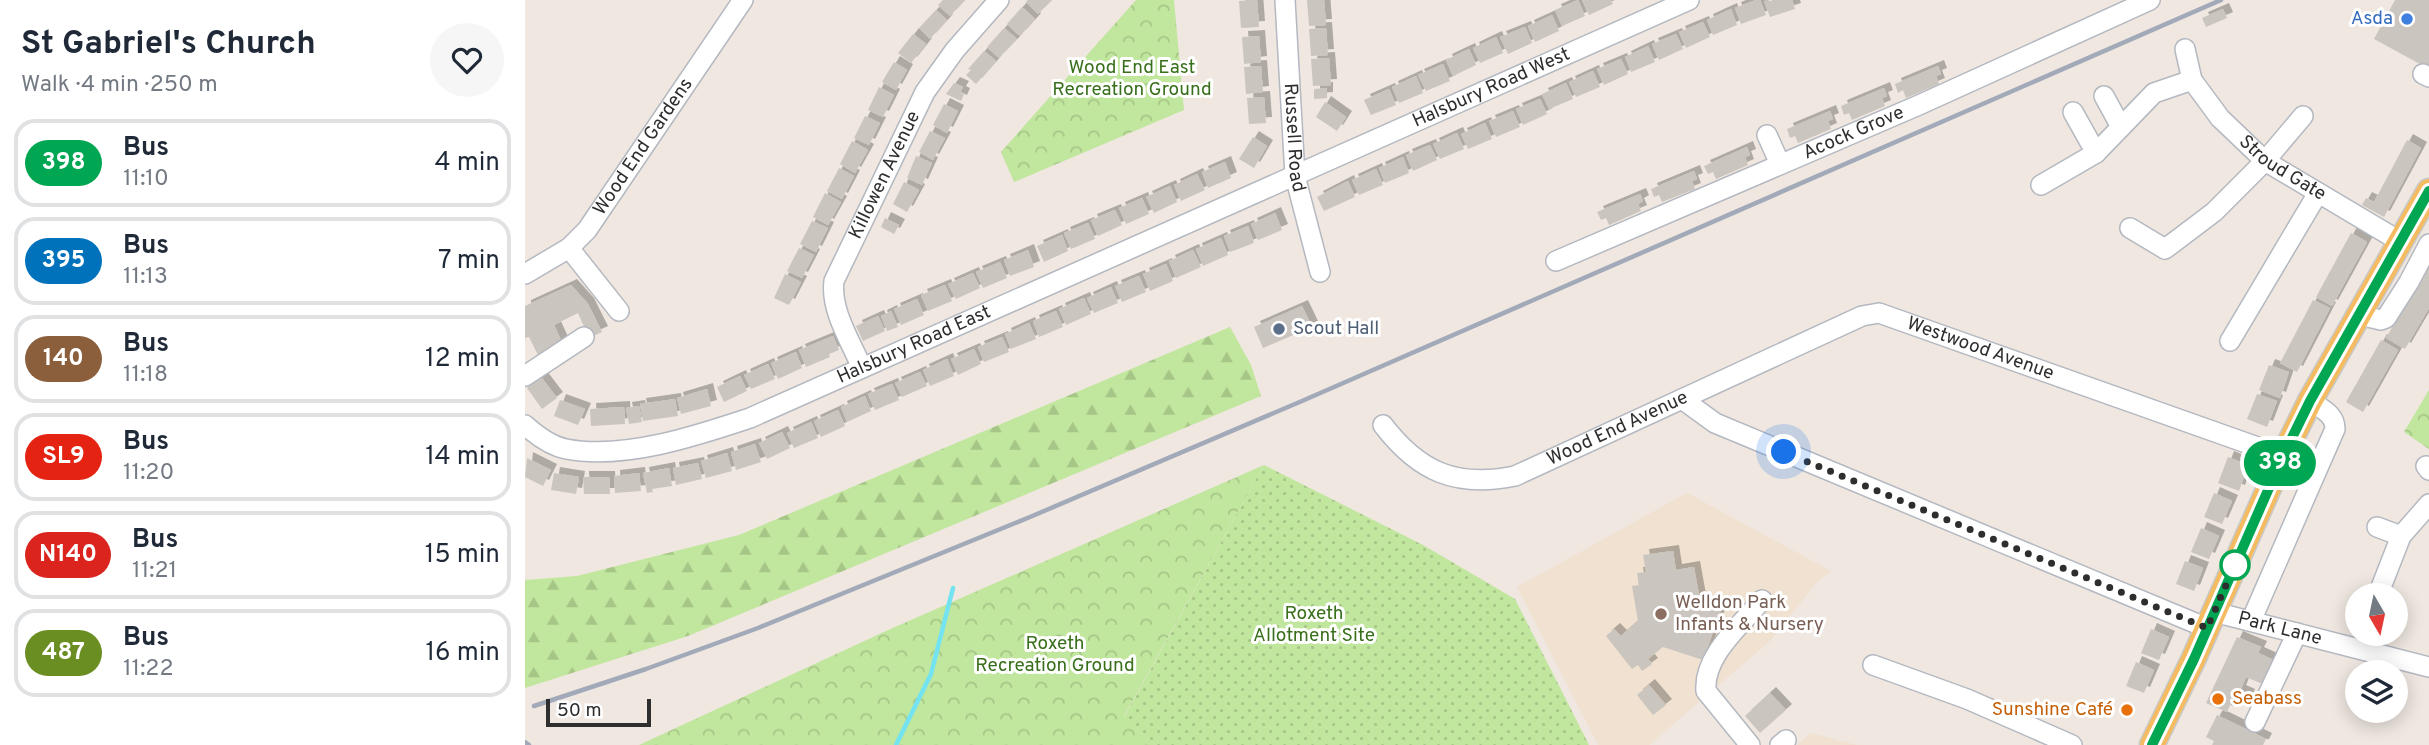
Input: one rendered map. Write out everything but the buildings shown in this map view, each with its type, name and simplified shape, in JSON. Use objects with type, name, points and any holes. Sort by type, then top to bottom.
[{"type":"main road","points":[[2152,745],[2310,401],[2429,191]]},
{"type":"street","name":"Wood End Gardens","points":[[525,274],[569,248],[587,230],[743,0]]},
{"type":"street","name":"Killowen Avenue","points":[[862,368],[840,315],[833,289],[834,281],[925,92],[955,50],[999,0]]},
{"type":"street","name":"Russell Road","points":[[1285,0],[1295,176],[1320,272]]},
{"type":"street","name":"Halsbury Road West","points":[[1295,176],[1689,0]]},
{"type":"street","name":"Acock Grove","points":[[1556,261],[1930,99],[2150,0]]},
{"type":"street","points":[[2041,185],[2095,153],[2154,93],[2186,82],[2185,49]]},
{"type":"street","name":"Stroud Gate","points":[[2186,82],[2265,161],[2401,242]]},
{"type":"street","points":[[2104,96],[2121,127]]},
{"type":"street","points":[[2073,112],[2095,153]]},
{"type":"street","points":[[2130,228],[2165,249],[2214,212],[2265,161],[2303,116]]},
{"type":"street","points":[[1767,135],[1780,164]]},
{"type":"street","name":"Halsbury Road East","points":[[525,425],[537,436],[565,449],[605,450],[655,446],[702,434],[750,418],[1295,176]]},
{"type":"street","points":[[2230,341],[2318,193]]},
{"type":"street","points":[[2359,314],[2381,320],[2386,318],[2429,244]]},
{"type":"street","points":[[569,248],[619,311]]},
{"type":"street","name":"Westwood Avenue","points":[[1682,399],[1862,316],[1879,313],[2283,456]]},
{"type":"street","points":[[525,376],[585,337]]},
{"type":"street","name":"Wood End Avenue","points":[[1383,425],[1399,446],[1426,467],[1459,479],[1492,480],[1515,475],[1682,399],[1715,423],[2210,620]]},
{"type":"street","points":[[2251,621],[2335,429],[2335,421],[2330,414],[2310,401]]},
{"type":"street","points":[[2383,583],[2401,536],[2429,504]]},
{"type":"street","points":[[2377,527],[2401,536]]},
{"type":"street","points":[[1750,745],[1706,691],[1705,680],[1718,652],[1762,600]]},
{"type":"street","name":"Park Lane","points":[[2210,620],[2251,621],[2297,633],[2345,639]]},
{"type":"street","points":[[2255,722],[2297,633]]},
{"type":"street","name":"Park Lane","points":[[2375,646],[2429,667]]},
{"type":"street","points":[[1873,665],[1967,699],[2072,745]]},
{"type":"shaded area","name":"Welldon Park Infants & Nursery","points":[[1687,493],[1831,571],[1818,581],[1770,641],[1649,745],[1598,745],[1517,587]]},
{"type":"shaded area","points":[[1811,733],[1857,745],[1797,745]]},
{"type":"green space","name":"Wood End East Recreation Ground","points":[[1136,0],[1174,0],[1184,110],[1014,182],[1001,152]]},
{"type":"green space","points":[[1230,327],[1251,365],[1261,396],[688,636],[525,688],[525,580],[577,576],[739,535]]},
{"type":"green space","points":[[2429,390],[2429,449],[2404,432]]},
{"type":"green space","name":"Roxeth Recreation Ground","points":[[1264,465],[1124,716],[1156,745],[639,745],[886,631]]},
{"type":"green space","name":"Roxeth Allotment Site","points":[[1264,465],[1423,545],[1515,599],[1589,745],[1156,745],[1124,717]]},
{"type":"waterway","points":[[896,745],[931,674],[953,588]]},
{"type":"railway","points":[[534,706],[758,628],[1030,517],[2221,0]]},
{"type":"railway","points":[[525,742],[529,745]]},
{"type":"bus line","name":"398","points":[[2152,745],[2194,659],[2310,401],[2429,191]]},
{"type":"place","name":"Asda","points":[[2407,19]]},
{"type":"place","name":"Scout Hall","points":[[1279,329]]},
{"type":"place","name":"Welldon Park Infants & Nursery","points":[[1661,614]]},
{"type":"place","name":"Seabass","points":[[2218,699]]},
{"type":"place","name":"Sunshine Café","points":[[2127,710]]},
{"type":"route","points":[[1784,452],[2207,628],[2235,565]]}]
